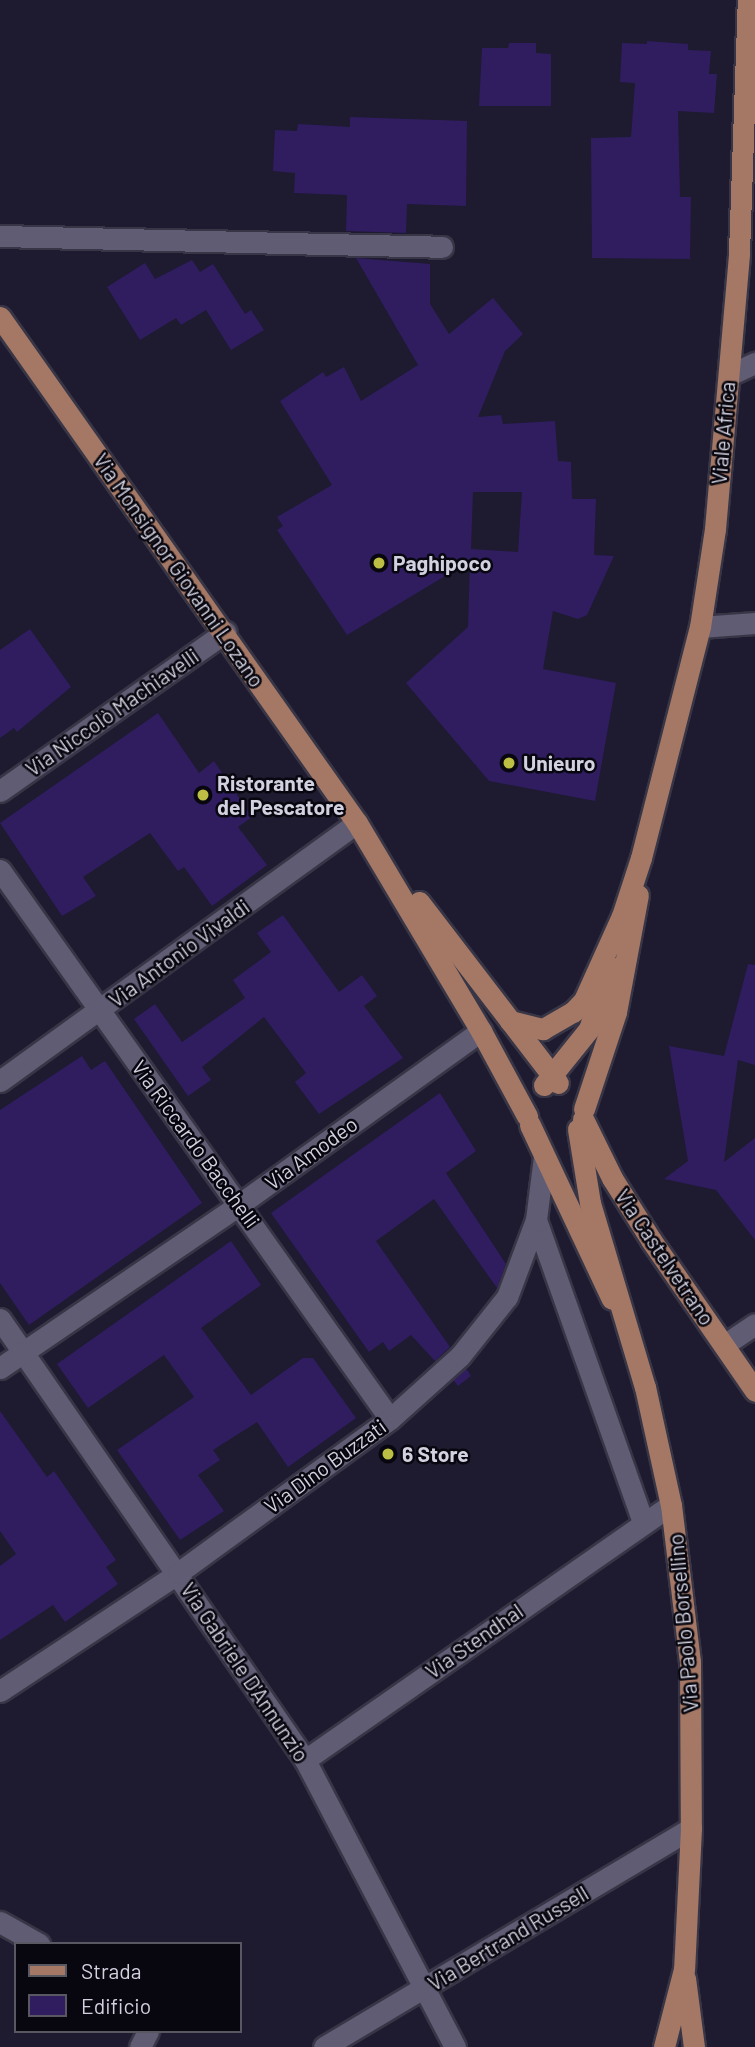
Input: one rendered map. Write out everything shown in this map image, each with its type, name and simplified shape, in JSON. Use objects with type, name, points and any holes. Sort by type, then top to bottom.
[{"type":"main road","name":"Viale Africa","points":[[641,858],[700,627],[729,375],[739,253],[748,0]]},
{"type":"main road","name":"Via Monsignor Giovanni Lozano","points":[[0,317],[225,632],[357,823]]},
{"type":"main road","points":[[357,823],[510,1021],[551,1082],[578,1094],[590,1203],[626,1325]]},
{"type":"main road","points":[[357,823],[481,1031],[528,1121],[590,1260],[626,1325]]},
{"type":"main road","points":[[528,1121],[530,1098],[551,1082],[589,1029],[602,1000],[622,916],[641,858]]},
{"type":"main road","points":[[528,1121],[553,1140],[567,1138],[581,1119],[616,1012],[636,918],[641,858]]},
{"type":"main road","points":[[510,1021],[543,1029],[573,1012],[584,1000],[622,916]]},
{"type":"main road","name":"Via Castelvetrano","points":[[581,1119],[612,1178],[755,1391]]},
{"type":"main road","name":"Via Paolo Borsellino","points":[[626,1325],[671,1505],[690,1661],[691,1828],[684,1969],[694,2047]]},
{"type":"main road","name":"Via Paolo Borsellino","points":[[664,2047],[684,1969]]},
{"type":"street","points":[[0,236],[442,247]]},
{"type":"street","points":[[729,375],[755,363]]},
{"type":"street","points":[[700,627],[755,623]]},
{"type":"street","name":"Via Niccolò Machiavelli","points":[[0,792],[225,632]]},
{"type":"street","name":"Via Antonio Vivaldi","points":[[0,1082],[357,823]]},
{"type":"street","name":"Via Riccardo Bacchelli","points":[[0,870],[240,1204],[390,1419]]},
{"type":"street","name":"Via Amodeo","points":[[0,1368],[240,1204],[481,1031]]},
{"type":"street","name":"Via Dino Buzzati","points":[[0,1691],[178,1573],[390,1419],[460,1356],[508,1297],[536,1220],[544,1157]]},
{"type":"street","points":[[536,1220],[643,1522]]},
{"type":"street","name":"Via Gabriele D'Annunzio","points":[[0,1319],[305,1760],[455,2047]]},
{"type":"street","points":[[724,1346],[755,1324]]},
{"type":"street","name":"Via Stendhal","points":[[305,1760],[671,1505]]},
{"type":"street","name":"Via Bertrand Russell","points":[[324,2047],[691,1828]]},
{"type":"street","points":[[0,1922],[35,1942]]},
{"type":"building","points":[[647,41],[688,44],[688,50],[711,51],[709,74],[717,74],[714,113],[678,111],[680,197],[691,197],[690,259],[592,258],[591,138],[631,137],[635,83],[620,82],[622,43],[647,44]]},
{"type":"building","points":[[509,43],[536,43],[536,53],[551,54],[551,106],[479,106],[482,48],[508,48]]},
{"type":"building","points":[[350,117],[467,121],[466,206],[407,204],[406,233],[346,231],[347,195],[294,193],[295,173],[273,171],[275,130],[297,131],[298,124],[350,127]]},
{"type":"building","points":[[356,258],[430,264],[430,304],[449,334],[493,298],[523,334],[505,351],[478,417],[501,415],[503,424],[555,421],[558,461],[571,462],[572,499],[596,499],[594,555],[614,556],[587,615],[578,619],[553,611],[543,669],[616,683],[595,801],[489,781],[406,683],[468,627],[470,561],[347,635],[277,530],[283,526],[277,517],[332,485],[280,401],[323,372],[326,377],[344,367],[361,401],[418,365]],"holes":[[[473,492],[522,492],[518,552],[471,549]]]},
{"type":"building","points":[[192,260],[200,272],[213,264],[245,314],[251,310],[264,330],[231,350],[206,310],[181,325],[176,318],[140,340],[107,287],[145,263],[155,279]]},
{"type":"building","points":[[30,629],[71,687],[17,732],[14,728],[0,738],[0,650]]},
{"type":"building","points":[[158,713],[199,773],[214,761],[252,817],[238,827],[267,865],[212,906],[184,867],[178,871],[150,833],[83,877],[96,896],[62,916],[0,823]]},
{"type":"building","points":[[283,915],[339,992],[362,975],[377,996],[364,1006],[403,1058],[319,1114],[295,1082],[306,1073],[264,1017],[202,1067],[211,1080],[188,1096],[134,1019],[155,1004],[182,1042],[245,998],[233,980],[271,952],[257,933]]},
{"type":"building","points":[[748,964],[755,965],[755,1065],[738,1060],[724,1162],[755,1138],[755,1240],[716,1190],[664,1179],[688,1161],[669,1046],[724,1056]]},
{"type":"building","points":[[82,1056],[91,1070],[105,1061],[202,1203],[29,1325],[0,1283],[0,1110]]},
{"type":"building","points":[[440,1093],[476,1151],[446,1173],[506,1264],[497,1288],[434,1199],[376,1241],[450,1347],[435,1361],[411,1335],[389,1351],[383,1342],[369,1352],[271,1213]]},
{"type":"building","points":[[231,1241],[261,1285],[201,1328],[251,1395],[303,1358],[313,1358],[356,1418],[288,1467],[257,1422],[213,1450],[220,1460],[198,1475],[224,1511],[180,1540],[117,1450],[194,1397],[164,1355],[88,1408],[57,1364]]},
{"type":"building","points":[[466,1368],[471,1376],[458,1386],[453,1380]]},
{"type":"building","points":[[0,1411],[47,1477],[54,1471],[116,1560],[106,1567],[118,1584],[65,1622],[53,1605],[0,1640],[0,1566],[16,1554],[0,1531]]},
{"type":"place","name":"Paghipoco","points":[[379,563]]},
{"type":"place","name":"Unieuro","points":[[509,763]]},
{"type":"place","name":"Ristorante del Pescatore","points":[[203,795]]},
{"type":"place","name":"6 Store","points":[[388,1454]]}]
